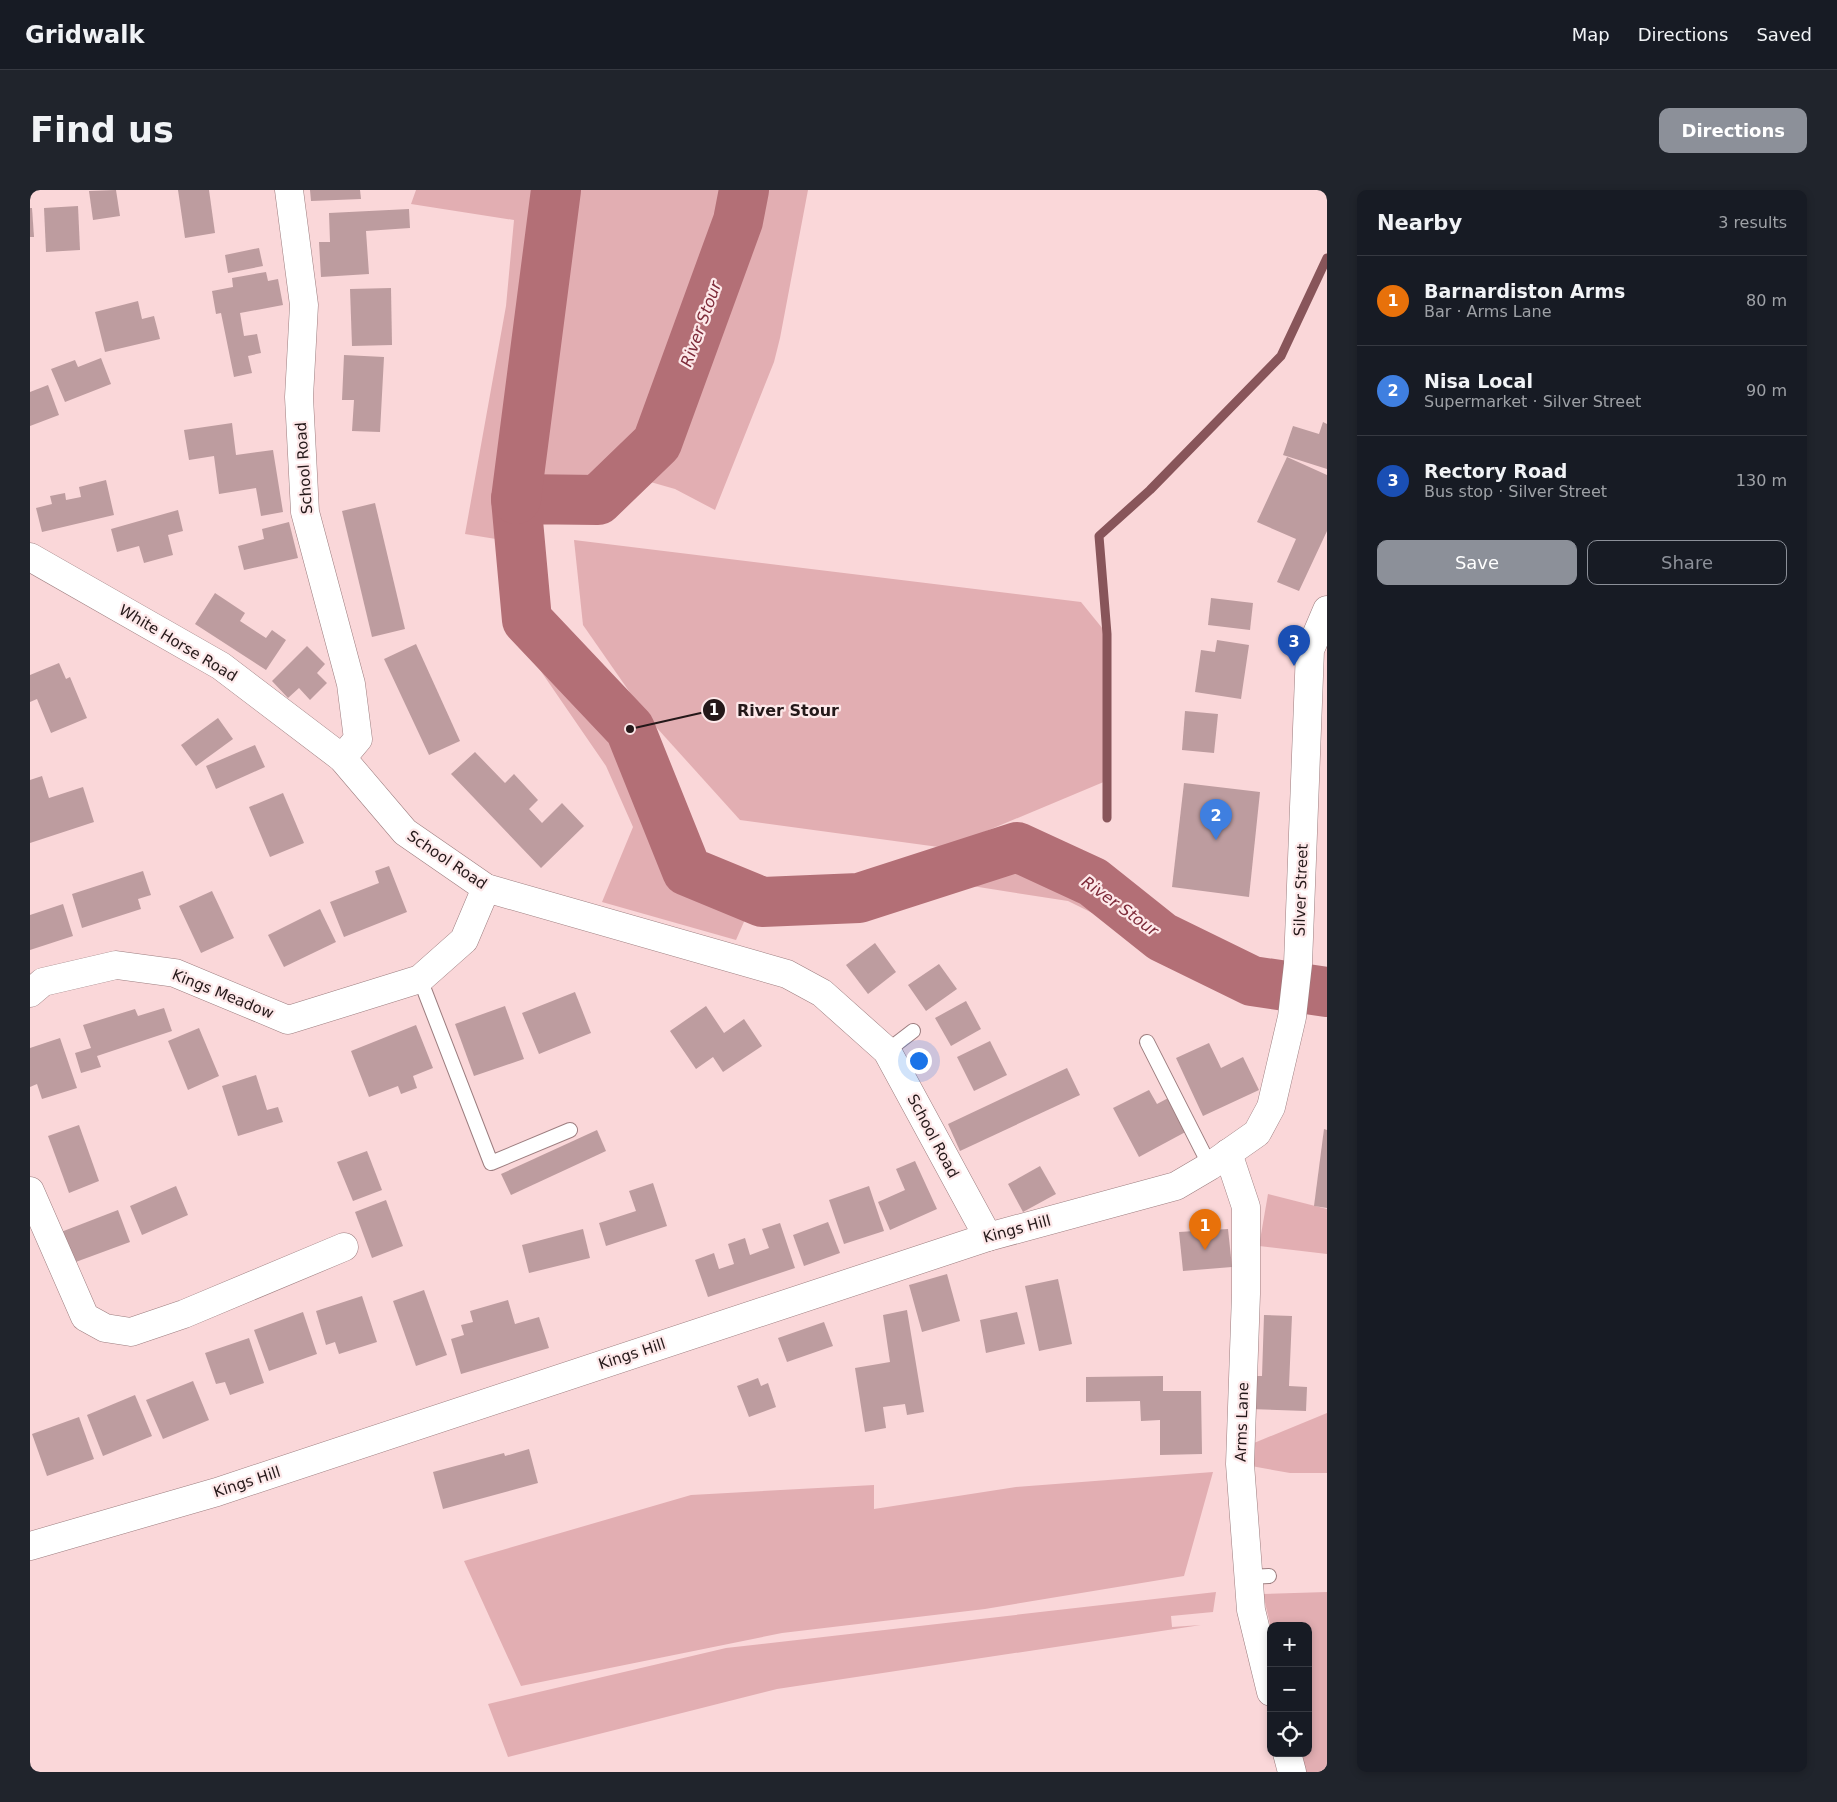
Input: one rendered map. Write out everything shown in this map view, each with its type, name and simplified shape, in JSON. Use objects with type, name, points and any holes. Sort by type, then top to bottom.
[{"type":"street","name":"School Road","points":[[289,190],[304,305],[299,397],[305,512],[351,684],[358,739],[342,758],[405,832],[486,888],[787,974],[822,993],[887,1051],[988,1236]]},
{"type":"street","name":"White Horse Road","points":[[30,557],[221,666],[342,758]]},
{"type":"street","name":"Silver Street","points":[[1219,1160],[1257,1133],[1271,1107],[1292,1017],[1298,964],[1310,650],[1327,610]]},
{"type":"street","name":"Kings Meadow","points":[[30,993],[43,982],[116,966],[175,973],[288,1020],[420,979],[464,940],[486,888]]},
{"type":"street","name":"Kings Hill","points":[[30,1546],[217,1492],[988,1236],[1176,1186],[1219,1160]]},
{"type":"street","name":"Arms Lane","points":[[1219,1160],[1246,1207],[1246,1294],[1240,1464],[1259,1576],[1251,1610],[1267,1676]]},
{"type":"street","points":[[30,1191],[85,1317],[105,1328],[131,1332],[184,1314],[344,1247]]},
{"type":"street","points":[[1288,1757],[1292,1772]]},
{"type":"lane","points":[[420,979],[491,1163],[570,1130]]},
{"type":"lane","points":[[887,1051],[913,1030]]},
{"type":"lane","points":[[1147,1042],[1219,1160]]},
{"type":"shaded area","points":[[416,190],[541,190],[510,452],[497,518],[496,539],[465,534],[506,306],[514,220],[411,204]]},
{"type":"shaded area","points":[[569,190],[737,190],[728,227],[650,425],[632,451],[611,474],[603,479],[576,488],[539,495]]},
{"type":"shaded area","points":[[755,190],[808,190],[774,362],[715,510],[675,489],[647,481],[665,449],[698,378],[737,264]]},
{"type":"shaded area","points":[[496,539],[529,551],[531,589],[550,635],[640,724],[697,850],[736,878],[781,889],[854,885],[973,844],[1020,836],[1075,847],[1111,884],[1149,913],[1261,964],[1282,969],[1281,1002],[1228,980],[1068,901],[972,886],[878,912],[747,915],[736,940],[602,902],[633,827],[606,766],[516,635]]},
{"type":"shaded area","points":[[574,540],[1081,602],[1107,634],[1106,781],[946,848],[740,820],[647,717],[583,625]]},
{"type":"shaded area","points":[[1311,973],[1327,979],[1327,1016],[1306,1013]]},
{"type":"shaded area","points":[[1268,1194],[1327,1209],[1327,1254],[1259,1246]]},
{"type":"shaded area","points":[[1327,1413],[1327,1473],[1290,1473],[1240,1464],[1254,1443]]},
{"type":"shaded area","points":[[1213,1472],[1184,1576],[985,1609],[782,1633],[521,1686],[464,1561],[691,1495],[874,1485],[874,1509],[1016,1487]]},
{"type":"shaded area","points":[[1216,1592],[1213,1612],[1171,1616],[1172,1627],[1201,1625],[777,1689],[508,1757],[488,1704],[726,1648]]},
{"type":"shaded area","points":[[1327,1592],[1327,1772],[1303,1772],[1300,1757],[1312,1757],[1312,1622],[1270,1622],[1263,1594]]},
{"type":"building","points":[[116,190],[120,216],[93,220],[89,191]]},
{"type":"building","points":[[178,190],[209,190],[215,233],[185,238]]},
{"type":"building","points":[[310,190],[360,190],[361,199],[311,201]]},
{"type":"building","points":[[78,206],[80,250],[46,252],[44,208]]},
{"type":"building","points":[[30,208],[32,208],[34,237],[30,237]]},
{"type":"building","points":[[409,209],[410,228],[366,231],[369,274],[321,277],[319,242],[330,242],[329,213]]},
{"type":"building","points":[[259,248],[263,266],[228,273],[225,255]]},
{"type":"building","points":[[266,272],[268,281],[278,279],[283,305],[240,313],[244,336],[257,334],[261,353],[248,356],[252,373],[234,377],[221,313],[216,314],[212,291],[233,287],[232,278]]},
{"type":"building","points":[[391,288],[392,345],[352,346],[350,289]]},
{"type":"building","points":[[138,301],[142,319],[154,316],[160,339],[105,352],[95,312]]},
{"type":"building","points":[[344,355],[384,357],[380,432],[352,431],[354,400],[342,400]]},
{"type":"building","points":[[101,358],[111,384],[65,402],[51,369],[75,360],[78,367]]},
{"type":"building","points":[[48,385],[59,415],[30,426],[30,392]]},
{"type":"building","points":[[1323,422],[1327,424],[1327,469],[1283,455],[1293,426],[1319,434]]},
{"type":"building","points":[[232,423],[236,455],[273,450],[283,512],[261,516],[256,488],[219,494],[214,456],[189,460],[184,430]]},
{"type":"building","points":[[1287,457],[1327,475],[1327,531],[1299,591],[1277,582],[1296,539],[1257,522]]},
{"type":"building","points":[[106,480],[114,515],[42,532],[36,508],[52,504],[50,496],[65,493],[66,500],[81,497],[79,487]]},
{"type":"building","points":[[375,503],[405,629],[372,637],[342,511]]},
{"type":"building","points":[[178,510],[183,531],[168,535],[173,555],[144,563],[139,546],[117,552],[111,529]]},
{"type":"building","points":[[289,522],[298,558],[244,570],[238,546],[264,539],[262,529]]},
{"type":"building","points":[[215,593],[245,613],[240,621],[266,638],[272,630],[286,640],[266,670],[195,624]]},
{"type":"building","points":[[1211,598],[1253,603],[1250,630],[1208,625]]},
{"type":"building","points":[[1217,640],[1249,645],[1241,699],[1195,692],[1201,650],[1215,652]]},
{"type":"building","points":[[416,644],[460,741],[429,755],[384,659]]},
{"type":"building","points":[[307,646],[325,664],[317,673],[327,683],[310,700],[299,688],[288,698],[272,681]]},
{"type":"building","points":[[59,663],[66,679],[70,677],[87,718],[51,733],[37,699],[30,702],[30,675]]},
{"type":"building","points":[[1185,711],[1218,714],[1214,753],[1182,750]]},
{"type":"building","points":[[218,718],[233,739],[196,766],[181,745]]},
{"type":"building","points":[[255,745],[265,767],[216,789],[206,766]]},
{"type":"building","points":[[475,752],[505,783],[514,774],[538,800],[529,809],[542,823],[562,803],[584,826],[541,868],[451,774]]},
{"type":"building","points":[[42,776],[49,798],[83,787],[94,822],[30,843],[30,780]]},
{"type":"building","points":[[1184,783],[1260,792],[1249,897],[1172,887]]},
{"type":"building","points":[[283,793],[304,843],[270,857],[249,807]]},
{"type":"building","points":[[389,866],[407,912],[344,937],[330,902],[379,883],[375,871]]},
{"type":"building","points":[[143,871],[151,895],[138,899],[141,909],[82,928],[72,894]]},
{"type":"building","points":[[212,891],[234,938],[201,953],[179,906]]},
{"type":"building","points":[[63,904],[73,936],[30,950],[30,915]]},
{"type":"building","points":[[320,909],[336,942],[284,967],[268,935]]},
{"type":"building","points":[[875,943],[896,972],[868,994],[846,965]]},
{"type":"building","points":[[939,964],[957,989],[926,1011],[908,985]]},
{"type":"building","points":[[575,992],[591,1033],[539,1054],[522,1013]]},
{"type":"building","points":[[966,1001],[981,1029],[951,1046],[935,1018]]},
{"type":"building","points":[[505,1006],[524,1059],[474,1076],[455,1024]]},
{"type":"building","points":[[706,1006],[724,1033],[744,1019],[762,1046],[723,1072],[713,1057],[696,1069],[670,1031]]},
{"type":"building","points":[[164,1008],[172,1031],[97,1056],[101,1067],[81,1073],[75,1053],[91,1048],[83,1025],[135,1009],[138,1016]]},
{"type":"building","points":[[416,1025],[433,1068],[413,1076],[417,1088],[401,1094],[398,1086],[369,1097],[351,1051]]},
{"type":"building","points":[[199,1028],[219,1076],[188,1090],[168,1041]]},
{"type":"building","points":[[60,1038],[77,1088],[42,1099],[37,1084],[30,1087],[30,1048]]},
{"type":"building","points":[[990,1041],[1007,1075],[974,1091],[957,1057]]},
{"type":"building","points":[[1209,1043],[1221,1068],[1243,1057],[1259,1090],[1203,1116],[1176,1058]]},
{"type":"building","points":[[1067,1068],[1080,1095],[960,1151],[948,1124]]},
{"type":"building","points":[[256,1075],[267,1110],[278,1107],[283,1122],[238,1136],[222,1086]]},
{"type":"building","points":[[1149,1090],[1157,1104],[1172,1096],[1191,1129],[1139,1157],[1113,1108]]},
{"type":"building","points":[[79,1125],[99,1181],[69,1193],[48,1136]]},
{"type":"building","points":[[1324,1129],[1327,1130],[1327,1208],[1314,1206]]},
{"type":"building","points":[[597,1130],[606,1151],[511,1195],[501,1174]]},
{"type":"building","points":[[367,1151],[382,1190],[353,1201],[337,1162]]},
{"type":"building","points":[[915,1161],[937,1209],[890,1230],[878,1202],[905,1190],[896,1169]]},
{"type":"building","points":[[1040,1166],[1056,1194],[1023,1212],[1008,1184]]},
{"type":"building","points":[[653,1183],[667,1226],[606,1246],[599,1223],[636,1211],[629,1191]]},
{"type":"building","points":[[176,1186],[188,1215],[142,1235],[130,1206]]},
{"type":"building","points":[[869,1186],[884,1231],[844,1244],[829,1200]]},
{"type":"building","points":[[386,1200],[403,1246],[372,1258],[355,1212]]},
{"type":"building","points":[[118,1210],[130,1242],[73,1263],[61,1232]]},
{"type":"building","points":[[828,1222],[840,1253],[804,1266],[793,1235]]},
{"type":"building","points":[[780,1223],[795,1268],[708,1297],[695,1260],[714,1253],[719,1269],[734,1264],[728,1244],[745,1238],[750,1255],[769,1248],[762,1229]]},
{"type":"building","points":[[583,1229],[590,1258],[529,1273],[522,1245]]},
{"type":"building","points":[[1228,1229],[1232,1267],[1183,1271],[1179,1232]]},
{"type":"building","points":[[947,1274],[960,1321],[922,1332],[909,1285]]},
{"type":"building","points":[[1058,1279],[1072,1344],[1039,1351],[1025,1286]]},
{"type":"building","points":[[424,1290],[447,1355],[416,1366],[393,1301]]},
{"type":"building","points":[[362,1296],[377,1342],[339,1354],[335,1342],[326,1345],[316,1311]]},
{"type":"building","points":[[508,1300],[515,1324],[539,1317],[549,1348],[461,1374],[451,1339],[464,1335],[461,1325],[473,1322],[470,1311]]},
{"type":"building","points":[[907,1310],[924,1412],[907,1415],[905,1404],[883,1407],[886,1428],[865,1432],[855,1368],[890,1362],[883,1315]]},
{"type":"building","points":[[303,1312],[317,1354],[269,1371],[254,1330]]},
{"type":"building","points":[[1017,1312],[1025,1344],[986,1353],[980,1320]]},
{"type":"building","points":[[1264,1315],[1292,1316],[1289,1386],[1307,1387],[1306,1411],[1250,1409],[1252,1376],[1262,1376]]},
{"type":"building","points":[[824,1322],[833,1346],[787,1362],[778,1338]]},
{"type":"building","points":[[249,1338],[264,1383],[230,1395],[225,1382],[216,1384],[205,1353]]},
{"type":"building","points":[[1163,1376],[1163,1391],[1201,1391],[1202,1454],[1160,1455],[1160,1420],[1141,1421],[1140,1401],[1086,1402],[1086,1377]]},
{"type":"building","points":[[758,1378],[761,1386],[768,1383],[776,1407],[749,1417],[737,1386]]},
{"type":"building","points":[[193,1381],[209,1420],[163,1439],[146,1400]]},
{"type":"building","points":[[135,1395],[152,1436],[103,1456],[87,1415]]},
{"type":"building","points":[[79,1417],[94,1459],[47,1476],[32,1434]]},
{"type":"building","points":[[529,1449],[538,1483],[443,1509],[433,1472],[504,1453],[505,1456]]},
{"type":"waterway","name":"River Stour","points":[[516,499],[556,190]]},
{"type":"waterway","name":"River Stour","points":[[744,190],[738,221],[657,443],[598,500],[516,499],[527,620],[630,729],[687,871],[762,902],[859,898],[1017,847],[1093,882],[1162,937],[1252,981],[1327,992]]},
{"type":"waterway","points":[[1107,818],[1107,634],[1099,536],[1150,490],[1281,356],[1327,258]]},
{"type":"place","name":"Rectory Road","points":[[1294,666]]},
{"type":"place","name":"River Stour","points":[[630,729]]},
{"type":"place","name":"Nisa Local","points":[[1216,840]]},
{"type":"place","name":"Barnardiston Arms","points":[[1205,1250]]}]
